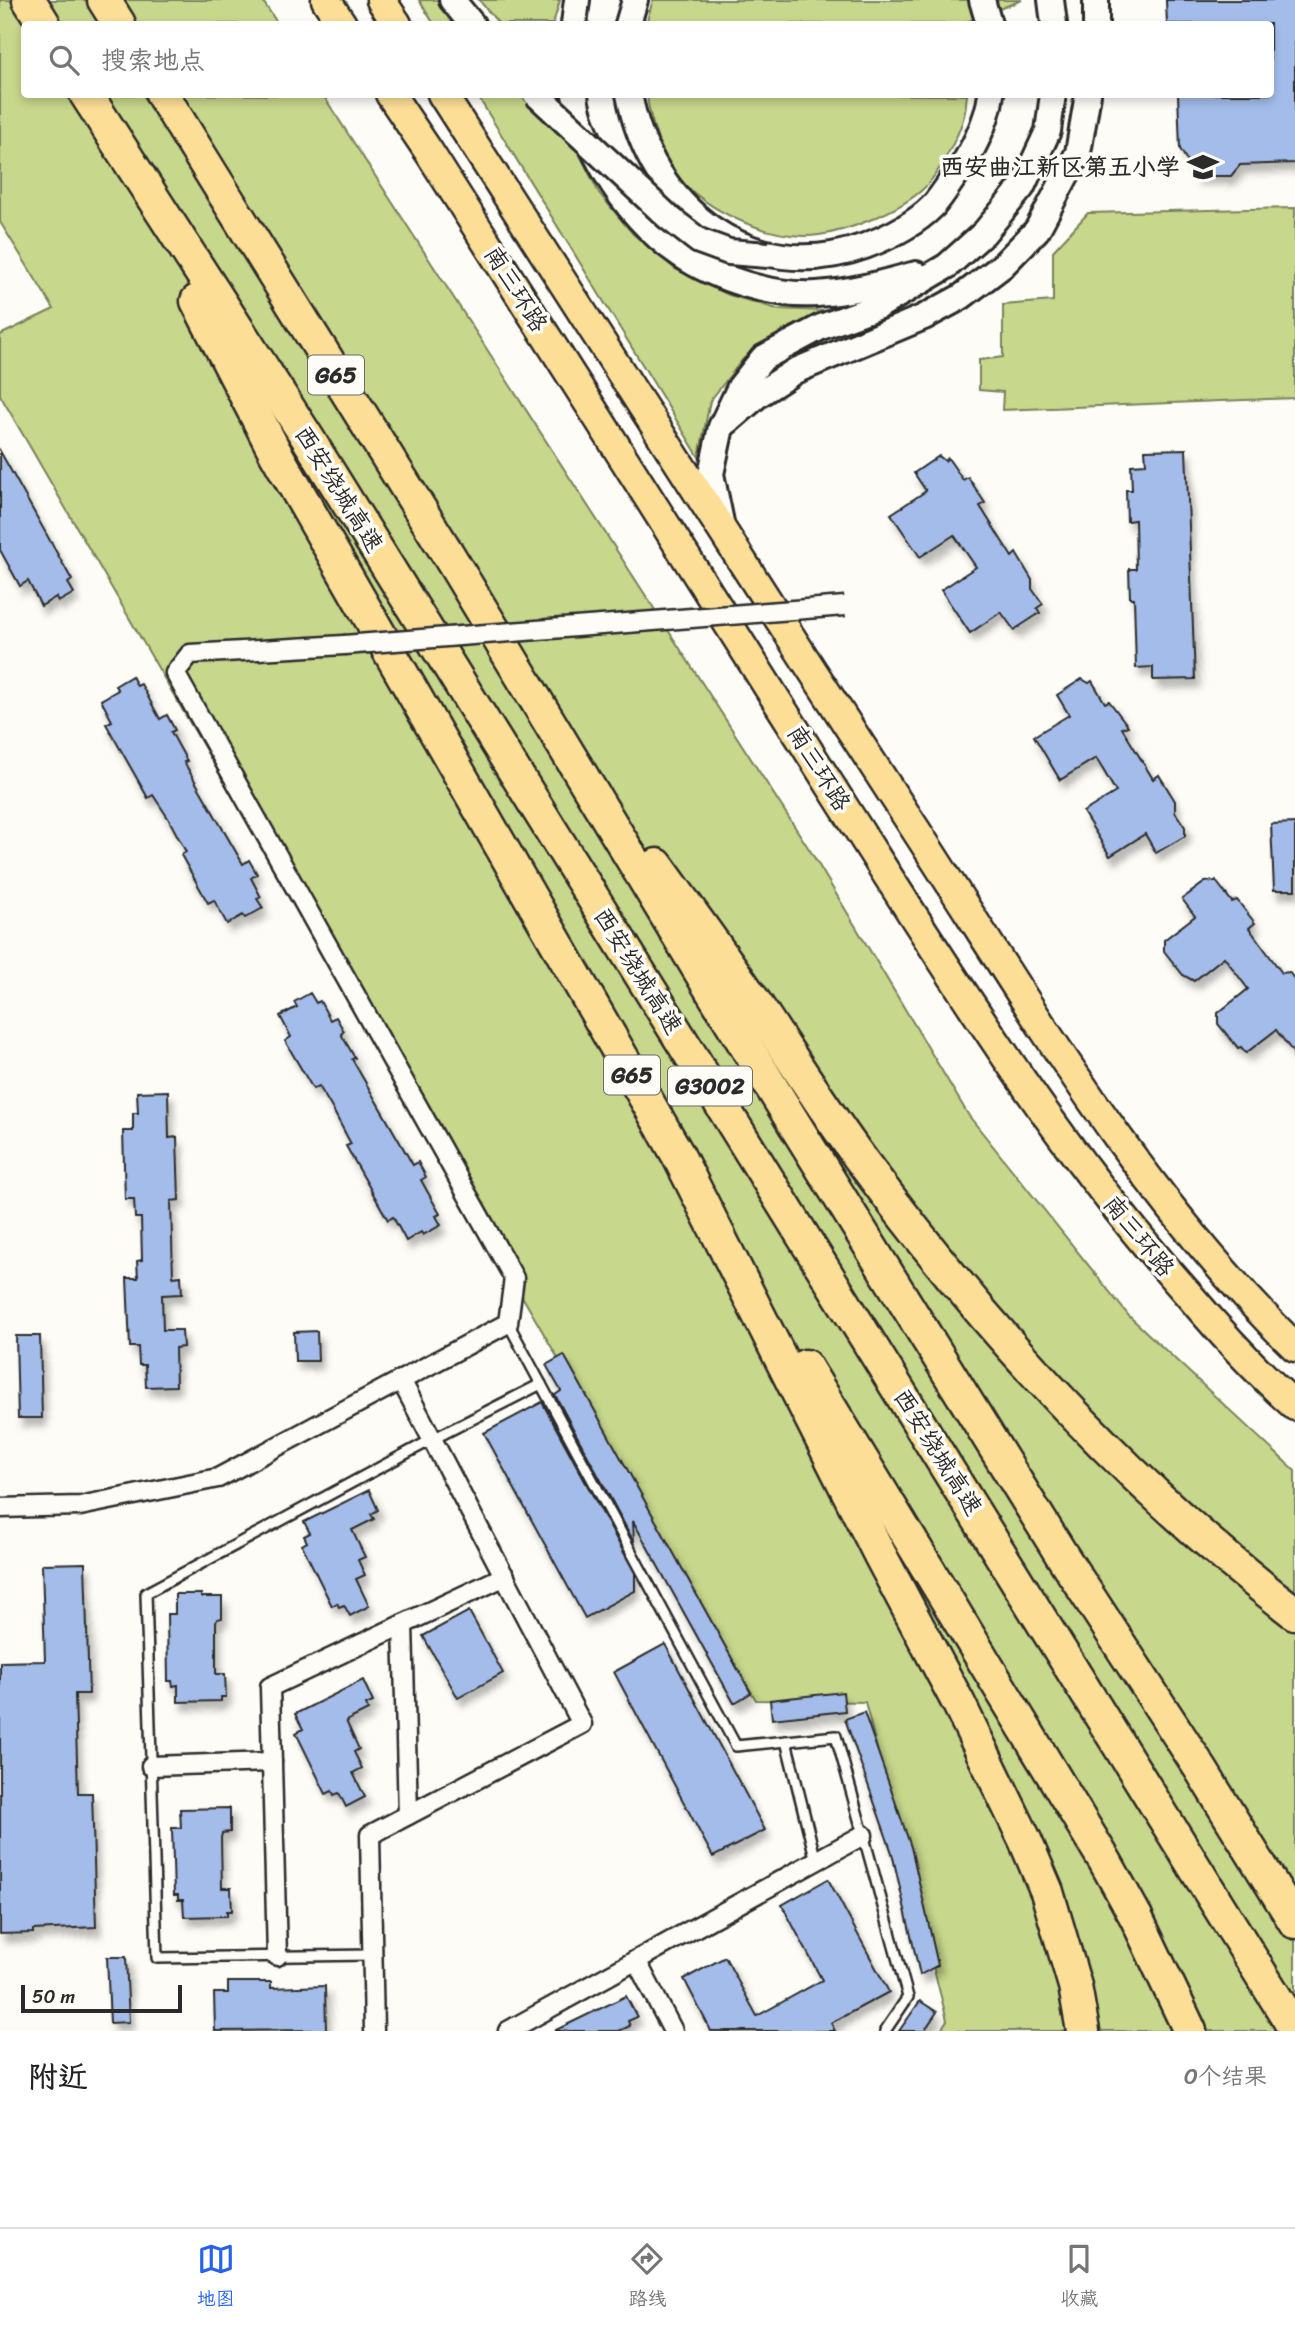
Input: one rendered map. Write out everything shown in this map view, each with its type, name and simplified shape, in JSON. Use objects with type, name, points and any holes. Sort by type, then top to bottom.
[{"type":"highway","points":[[29,0],[42,21]]},
{"type":"highway","points":[[104,0],[117,21]]},
{"type":"highway","points":[[326,0],[340,21]]},
{"type":"highway","points":[[381,0],[395,21]]},
{"type":"highway","name":"西安绕城高速","points":[[88,98],[307,437],[1295,2029]]},
{"type":"highway","name":"西安绕城高速","points":[[164,98],[1060,1554],[1200,1769],[1295,1922]]},
{"type":"highway","name":"南三环路","points":[[393,98],[437,163],[918,924],[1018,1075],[1113,1207],[1224,1335],[1295,1406]]},
{"type":"highway","name":"南三环路","points":[[445,98],[723,535],[1108,1126],[1200,1242],[1295,1346]]},
{"type":"highway","name":"G65","points":[[118,147],[275,452],[678,1155],[880,1555],[959,1704],[1025,1840],[1062,1937],[1083,2031]]},
{"type":"highway","points":[[509,656],[755,1003],[863,1163],[965,1293],[1021,1360],[1151,1491],[1295,1613]]},
{"type":"highway","points":[[678,1155],[1105,1861],[1136,1917],[1190,2031]]},
{"type":"main road","points":[[452,0],[470,21]]},
{"type":"main road","points":[[574,21],[577,0]]},
{"type":"main road","points":[[629,21],[635,0]]},
{"type":"main road","points":[[982,0],[988,21]]},
{"type":"main road","points":[[1051,0],[1054,21]]},
{"type":"main road","points":[[1096,0],[1096,21]]},
{"type":"main road","points":[[540,98],[668,217],[699,241],[729,252],[799,259],[844,254],[892,236],[932,206],[964,165],[990,107],[991,98]]},
{"type":"main road","points":[[576,98],[592,150],[617,192],[647,226],[681,255],[723,276],[771,292],[815,295],[862,289],[947,266]]},
{"type":"main road","points":[[630,98],[634,121],[648,156],[677,198],[695,217],[737,245],[768,255]]},
{"type":"main road","points":[[723,535],[711,474],[721,427],[740,387],[763,358],[821,327],[879,306],[947,266],[984,233],[1022,187],[1048,131],[1052,98]]},
{"type":"main road","points":[[721,427],[758,395],[795,371],[924,317],[961,297],[1002,266],[1037,230],[1078,153],[1087,98]]},
{"type":"street","points":[[0,1508],[80,1506],[219,1478],[508,1323],[514,1278],[175,673],[190,654],[344,645],[845,606]]},
{"type":"street","points":[[374,2031],[370,1835],[582,1724],[401,1380]]},
{"type":"street","points":[[276,1956],[270,1687],[505,1576]]},
{"type":"street","points":[[403,1624],[408,1815]]},
{"type":"street","points":[[151,1766],[272,1762]]},
{"type":"street","points":[[508,2031],[863,1835]]},
{"type":"street","points":[[636,1960],[673,2031]]},
{"type":"lane","points":[[508,1323],[736,1746],[836,1736],[908,1997],[884,2031]]},
{"type":"lane","points":[[372,1955],[157,1958],[146,1593],[541,1384]]},
{"type":"lane","points":[[786,1741],[816,1861]]},
{"type":"green space","points":[[0,0],[262,0],[276,21],[21,21],[21,98],[325,98],[811,852],[969,1116],[1129,1316],[1295,1471],[1295,2031],[940,2031],[947,2020],[865,1702],[756,1700],[0,395],[0,335],[54,309],[0,222]]},
{"type":"green space","points":[[419,0],[437,0],[454,21],[432,21]]},
{"type":"green space","points":[[479,0],[560,0],[554,21],[496,21]]},
{"type":"green space","points":[[653,0],[1022,0],[969,21],[647,21]]},
{"type":"green space","points":[[479,98],[523,98],[578,151],[599,193],[633,234],[675,269],[729,295],[777,309],[827,311],[783,330],[743,359],[710,401],[699,457]]},
{"type":"green space","points":[[648,98],[967,98],[964,116],[952,145],[941,166],[922,190],[888,212],[859,224],[819,235],[801,236],[764,230],[728,215],[696,195],[670,165],[651,116]]},
{"type":"green space","points":[[1295,208],[1295,398],[1002,410],[1003,392],[979,390],[979,360],[1003,357],[1003,305],[1053,301],[1053,251],[1088,213]]},
{"type":"building","points":[[1166,0],[1295,0],[1295,163],[1240,165],[1231,176],[1196,176],[1180,149],[1178,98],[1274,98],[1274,21],[1167,21]]},
{"type":"building","points":[[1186,449],[1195,679],[1153,680],[1153,667],[1136,668],[1134,598],[1130,598],[1129,569],[1136,569],[1135,520],[1127,521],[1126,490],[1132,490],[1131,465],[1146,464],[1145,450]]},
{"type":"building","points":[[0,451],[72,580],[68,583],[74,593],[58,602],[56,597],[41,606],[28,581],[20,586],[0,550]]},
{"type":"building","points":[[939,456],[945,461],[948,458],[963,480],[968,477],[985,503],[980,506],[1012,557],[1016,553],[1032,580],[1032,589],[1043,604],[1037,608],[1040,613],[1014,630],[1001,612],[970,633],[941,590],[976,567],[954,535],[920,557],[891,514],[926,491],[914,473]]},
{"type":"building","points":[[132,676],[137,686],[141,684],[160,719],[167,715],[175,730],[171,732],[187,761],[184,762],[243,864],[249,860],[257,874],[251,878],[261,897],[257,899],[263,908],[245,918],[243,915],[227,924],[214,900],[208,903],[181,855],[186,852],[168,818],[153,795],[148,798],[106,724],[112,721],[101,700],[118,690],[115,686]]},
{"type":"building","points":[[1082,679],[1089,683],[1092,681],[1105,703],[1109,701],[1128,726],[1122,728],[1153,779],[1159,775],[1175,801],[1175,812],[1185,827],[1185,836],[1156,853],[1145,834],[1110,856],[1083,812],[1116,792],[1096,758],[1060,780],[1034,736],[1069,715],[1057,695]]},
{"type":"building","points":[[1295,823],[1295,890],[1274,890],[1271,824]]},
{"type":"building","points":[[1216,881],[1232,902],[1237,900],[1255,923],[1249,928],[1282,973],[1289,972],[1295,980],[1295,1055],[1276,1030],[1246,1053],[1241,1047],[1238,1048],[1218,1024],[1218,1013],[1248,989],[1224,957],[1194,981],[1183,975],[1164,951],[1164,940],[1195,916],[1182,899],[1205,882]]},
{"type":"building","points":[[310,993],[316,1003],[320,1001],[330,1020],[336,1017],[344,1031],[341,1034],[355,1058],[352,1059],[413,1165],[418,1162],[426,1177],[421,1180],[440,1214],[436,1216],[441,1225],[423,1235],[421,1232],[406,1241],[393,1217],[388,1220],[346,1146],[351,1144],[333,1110],[319,1086],[313,1089],[285,1041],[291,1037],[280,1016],[297,1007],[294,1002]]},
{"type":"building","points":[[168,1091],[169,1138],[177,1137],[179,1200],[171,1201],[173,1277],[181,1276],[182,1294],[162,1295],[163,1330],[182,1330],[183,1347],[175,1348],[176,1386],[146,1387],[145,1365],[139,1365],[138,1347],[130,1347],[127,1278],[138,1278],[137,1261],[142,1260],[141,1218],[135,1218],[134,1199],[125,1199],[123,1131],[133,1131],[133,1113],[138,1113],[137,1092]]},
{"type":"building","points":[[317,1331],[318,1361],[295,1361],[294,1332]]},
{"type":"building","points":[[16,1336],[40,1336],[42,1418],[18,1418]]},
{"type":"building","points":[[564,1355],[751,1693],[734,1703],[633,1521],[634,1542],[555,1395],[561,1391],[546,1365]]},
{"type":"building","points":[[542,1402],[635,1573],[635,1591],[585,1618],[484,1433]]},
{"type":"building","points":[[369,1490],[378,1510],[371,1514],[374,1519],[352,1530],[365,1557],[358,1560],[365,1575],[356,1579],[369,1606],[350,1616],[344,1605],[339,1607],[337,1603],[332,1606],[302,1545],[307,1542],[304,1536],[310,1533],[304,1522]]},
{"type":"building","points":[[85,1563],[89,1694],[75,1694],[78,1793],[92,1793],[96,1927],[0,1934],[0,1662],[45,1661],[42,1564]]},
{"type":"building","points":[[175,1594],[222,1597],[222,1618],[217,1619],[216,1623],[216,1674],[225,1674],[226,1697],[221,1697],[221,1701],[178,1702],[178,1685],[173,1686],[172,1681],[168,1681],[167,1614],[175,1614]]},
{"type":"building","points":[[469,1611],[503,1673],[458,1698],[423,1636]]},
{"type":"building","points":[[665,1644],[765,1830],[713,1857],[614,1672]]},
{"type":"building","points":[[363,1680],[373,1702],[366,1705],[368,1710],[346,1721],[359,1749],[354,1752],[362,1768],[353,1773],[365,1797],[346,1807],[339,1793],[334,1795],[332,1791],[326,1794],[296,1733],[303,1729],[295,1714]]},
{"type":"building","points":[[843,1692],[845,1711],[772,1719],[770,1700]]},
{"type":"building","points":[[864,1712],[911,1847],[938,1965],[920,1975],[892,1853],[845,1719]]},
{"type":"building","points":[[230,1808],[230,1832],[222,1833],[221,1838],[222,1888],[231,1888],[232,1911],[227,1911],[227,1916],[184,1917],[183,1900],[178,1900],[178,1895],[174,1895],[172,1828],[181,1828],[180,1809]]},
{"type":"building","points":[[828,1879],[889,1992],[831,2023],[835,2031],[711,2031],[684,1979],[725,1957],[757,2016],[822,1980],[782,1905]]},
{"type":"building","points":[[107,1957],[126,1957],[129,2022],[110,2023]]},
{"type":"building","points":[[228,1982],[271,1982],[271,1988],[325,1986],[326,2030],[215,2031],[214,1993],[228,1993]]},
{"type":"building","points":[[626,1996],[637,2017],[628,2021],[630,2026],[619,2031],[554,2031]]},
{"type":"building","points":[[920,2001],[937,2012],[924,2031],[899,2031]]},
{"type":"place","name":"西安曲江新区第五小学","points":[[1203,167]]}]
